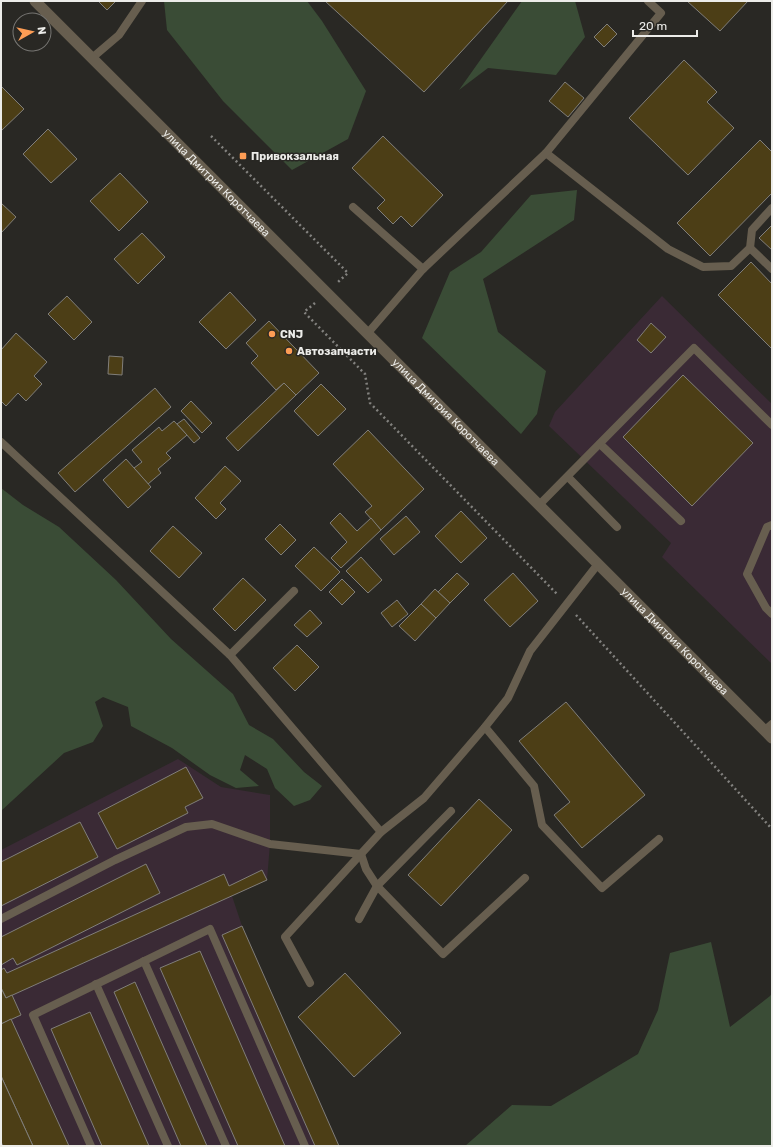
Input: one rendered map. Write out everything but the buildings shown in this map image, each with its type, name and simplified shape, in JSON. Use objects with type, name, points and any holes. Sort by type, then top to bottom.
[{"type":"street","name":"улица Дмитрия Коротчаева","points":[[35,1],[326,294],[598,564],[770,731]]},
{"type":"lane","points":[[92,58],[118,35],[142,1]]},
{"type":"lane","points":[[367,334],[423,269],[546,153],[661,14],[648,1]]},
{"type":"lane","points":[[546,153],[668,249],[704,267],[731,266],[750,248],[752,230],[772,208]]},
{"type":"lane","points":[[353,206],[423,269]]},
{"type":"lane","points":[[750,248],[772,269]]},
{"type":"lane","points":[[539,505],[694,348],[772,425]]},
{"type":"lane","points":[[1,442],[230,655],[381,832]]},
{"type":"lane","points":[[600,444],[681,521]]},
{"type":"lane","points":[[568,477],[617,527]]},
{"type":"lane","points":[[772,525],[767,527],[747,574],[766,608],[772,614]]},
{"type":"lane","points":[[310,983],[285,937],[381,832],[424,798],[485,727],[508,698],[530,651],[598,564]]},
{"type":"lane","points":[[230,655],[294,591]]},
{"type":"lane","points":[[485,727],[534,786],[542,824],[602,888],[659,840]]},
{"type":"lane","points":[[359,919],[377,886],[451,811]]},
{"type":"lane","points":[[1,919],[116,860],[186,828],[212,824],[270,844],[361,854]]},
{"type":"lane","points":[[361,854],[366,869],[377,886],[443,954],[525,878]]},
{"type":"lane","points":[[91,1146],[33,1015],[210,929],[306,1146]]},
{"type":"lane","points":[[144,961],[226,1146]]},
{"type":"lane","points":[[96,984],[168,1146]]},
{"type":"path","points":[[211,136],[348,273],[304,312],[365,374],[370,403],[567,604],[772,829]]},
{"type":"shaded area","points":[[662,296],[772,404],[772,664],[662,557],[671,543],[549,426],[555,412]]},
{"type":"shaded area","points":[[178,759],[221,787],[270,795],[270,844],[267,880],[232,896],[242,926],[339,1146],[1,1146],[1,850]]},
{"type":"green space","points":[[164,1],[307,1],[322,21],[366,91],[348,139],[292,170],[223,101],[167,30]]},
{"type":"green space","points":[[522,1],[575,1],[585,37],[556,75],[488,68],[459,90]]},
{"type":"green space","points":[[577,190],[574,220],[483,279],[498,332],[546,371],[537,414],[521,434],[422,338],[450,272],[481,252],[531,195]]},
{"type":"green space","points":[[1,488],[23,505],[59,527],[116,580],[171,639],[233,694],[249,725],[273,739],[304,772],[322,786],[310,800],[294,806],[275,788],[267,769],[245,755],[240,770],[259,786],[236,788],[210,775],[172,748],[131,726],[128,707],[103,697],[95,702],[103,726],[93,742],[64,753],[1,811]]},
{"type":"green space","points":[[711,942],[730,1027],[772,993],[772,1146],[465,1146],[512,1105],[551,1106],[638,1054],[658,1010],[670,953]]},
{"type":"place","name":"Привокзальная","points":[[243,156]]},
{"type":"place","name":"CNJ","points":[[272,334]]},
{"type":"place","name":"Автозапчасти","points":[[289,351]]}]
